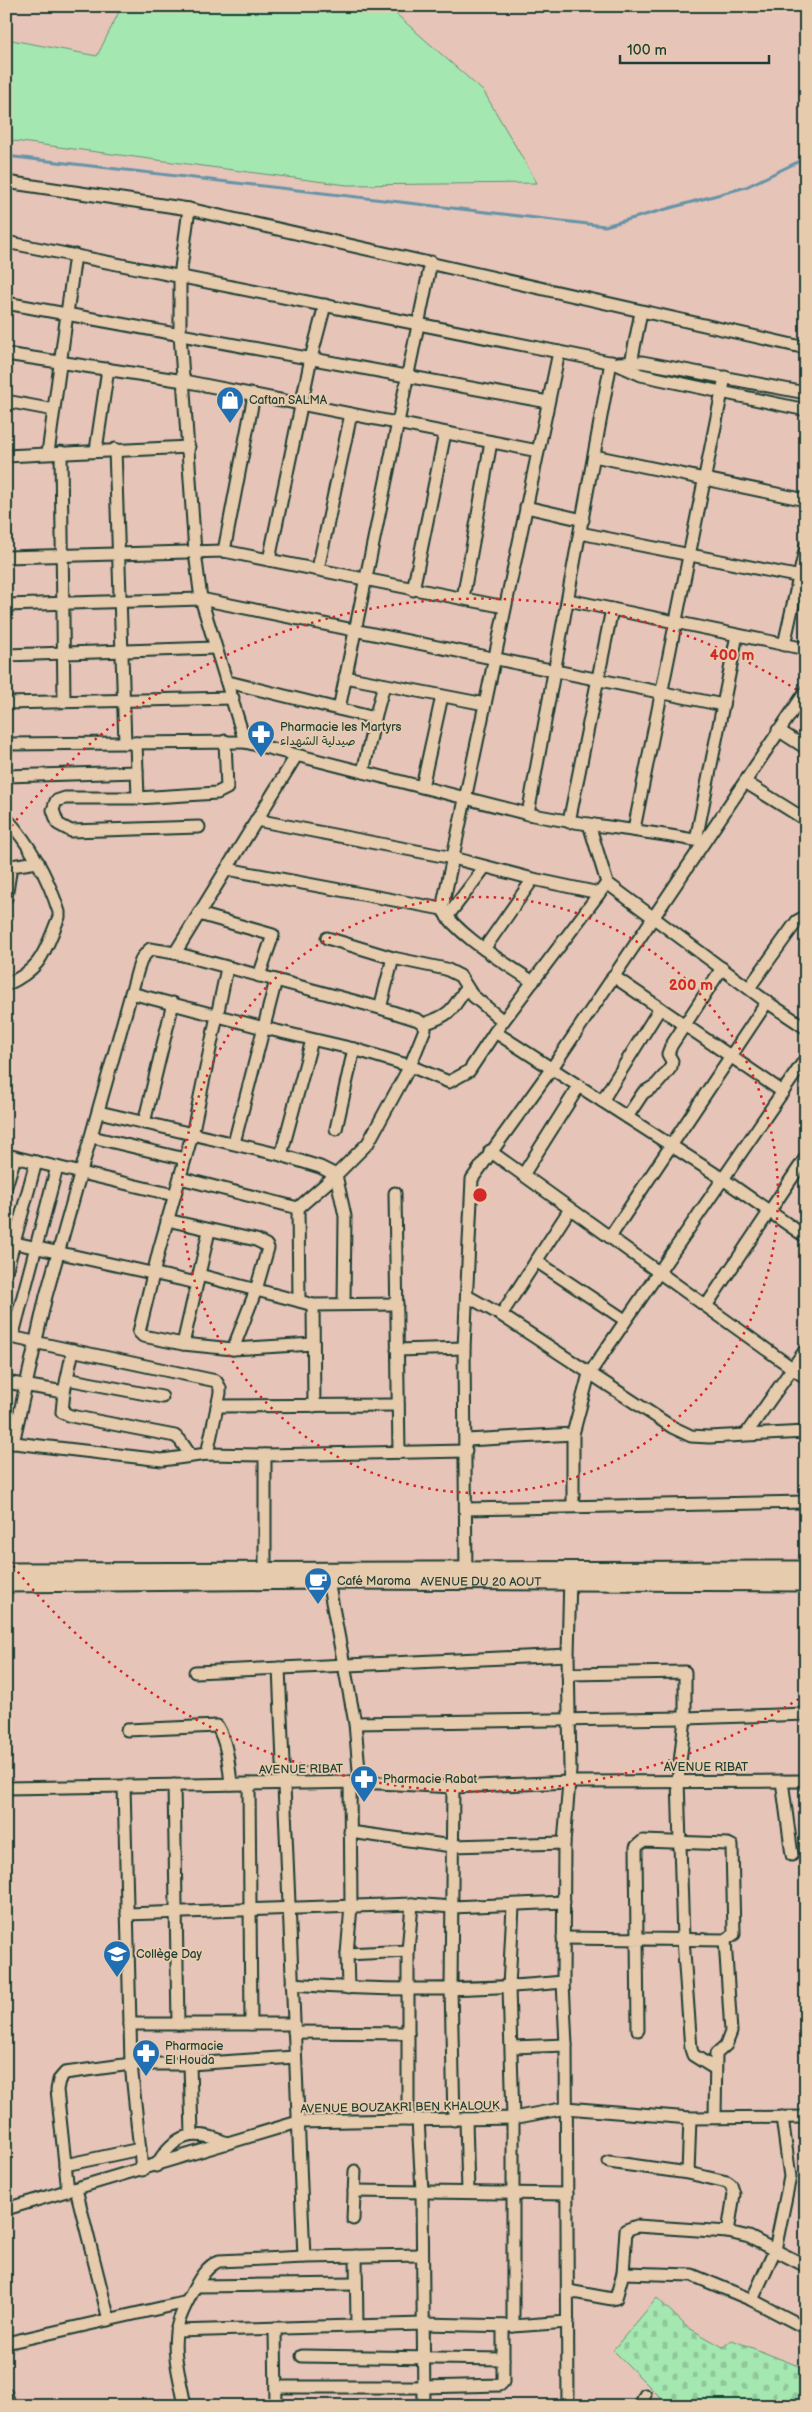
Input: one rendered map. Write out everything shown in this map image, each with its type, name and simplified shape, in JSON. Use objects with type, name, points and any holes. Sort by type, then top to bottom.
[{"type":"main road","name":"AVENUE DU 20 AOUT","points":[[6,1571],[265,1570],[806,1583]]},
{"type":"main road","name":"AVENUE DU 20 AOUT","points":[[570,1576],[806,1570]]},
{"type":"main road","name":"AVENUE DU 20 AOUT","points":[[6,1584],[328,1581],[466,1575]]},
{"type":"street","points":[[6,182],[189,209],[806,348]]},
{"type":"street","points":[[189,209],[180,276],[180,334],[195,552],[201,599],[245,742]]},
{"type":"street","points":[[6,242],[614,363],[725,377],[806,393]]},
{"type":"street","points":[[48,453],[75,255]]},
{"type":"street","points":[[339,709],[431,262]]},
{"type":"street","points":[[6,302],[548,402]]},
{"type":"street","points":[[269,560],[311,358],[325,305]]},
{"type":"street","points":[[630,366],[640,312]]},
{"type":"street","points":[[444,913],[465,799],[559,352]]},
{"type":"street","points":[[6,354],[184,381],[538,451]]},
{"type":"street","points":[[528,814],[594,456],[614,363]]},
{"type":"street","points":[[630,366],[641,375],[806,410]]},
{"type":"street","points":[[96,450],[108,370]]},
{"type":"street","points":[[634,830],[725,377]]},
{"type":"street","points":[[224,551],[254,395]]},
{"type":"street","points":[[6,402],[54,410]]},
{"type":"street","points":[[318,569],[350,414]]},
{"type":"street","points":[[413,590],[445,433]]},
{"type":"street","points":[[463,598],[491,442]]},
{"type":"street","points":[[6,456],[115,449],[189,447]]},
{"type":"street","points":[[115,449],[124,700],[137,772],[138,798]]},
{"type":"street","points":[[61,452],[64,701]]},
{"type":"street","points":[[594,456],[806,500]]},
{"type":"street","points":[[526,507],[582,520]]},
{"type":"street","points":[[580,533],[803,578]]},
{"type":"street","points":[[784,644],[803,578],[806,546]]},
{"type":"street","points":[[6,557],[224,551],[505,607]]},
{"type":"street","points":[[6,605],[201,599],[723,705]]},
{"type":"street","points":[[568,600],[806,649]]},
{"type":"street","points":[[568,822],[612,609]]},
{"type":"street","points":[[700,841],[737,635]]},
{"type":"street","points":[[6,655],[215,648]]},
{"type":"street","points":[[346,677],[485,704]]},
{"type":"street","points":[[228,682],[375,718]]},
{"type":"street","points":[[363,772],[384,684]]},
{"type":"street","points":[[466,1575],[464,1348],[472,1179],[490,1151],[552,1068],[653,917],[700,841],[745,782],[778,730],[806,691]]},
{"type":"street","points":[[422,787],[442,696]]},
{"type":"street","points":[[6,702],[233,698]]},
{"type":"street","points":[[778,730],[806,748]]},
{"type":"street","points":[[199,827],[71,831],[58,824],[52,810],[56,802],[64,798],[138,798],[224,791],[227,788],[225,742]]},
{"type":"street","points":[[6,744],[245,742],[528,814],[568,822],[700,841]]},
{"type":"street","points":[[174,953],[296,756]]},
{"type":"street","points":[[6,776],[137,772]]},
{"type":"street","points":[[745,782],[806,820]]},
{"type":"street","points":[[6,818],[24,838],[38,862],[56,904],[59,917],[39,963],[22,978],[6,985]]},
{"type":"street","points":[[256,820],[453,858],[533,879],[600,893]]},
{"type":"street","points":[[589,824],[607,883],[767,1002],[806,1028]]},
{"type":"street","points":[[6,898],[12,866],[38,862]]},
{"type":"street","points":[[444,913],[485,867]]},
{"type":"street","points":[[226,869],[444,913],[484,949],[533,982]]},
{"type":"street","points":[[484,949],[533,879]]},
{"type":"street","points":[[131,993],[312,1040],[354,1048],[410,1066],[449,1082],[469,1071],[503,1021],[607,883]]},
{"type":"street","points":[[199,914],[274,935],[259,976]]},
{"type":"street","points":[[749,988],[797,922],[806,916]]},
{"type":"street","points":[[327,938],[393,958],[446,970],[460,976],[466,988],[503,1021]]},
{"type":"street","points":[[466,988],[452,1011],[443,1018],[423,1024],[408,1016],[380,1008],[174,953],[150,949],[146,952],[142,958],[131,993],[92,1137],[80,1172],[34,1342],[10,1443],[162,1460],[208,1454],[264,1455],[399,1452],[573,1434]]},
{"type":"street","points":[[380,1008],[393,958]]},
{"type":"street","points":[[228,968],[192,1135],[167,1220],[140,1334],[183,1344],[233,1350],[313,1344]]},
{"type":"street","points":[[626,1117],[643,1093],[656,1086],[671,1067],[672,1061],[668,1052],[722,968]]},
{"type":"street","points":[[614,976],[783,1092]]},
{"type":"street","points":[[234,1144],[276,980]]},
{"type":"street","points":[[610,1237],[767,1002]]},
{"type":"street","points":[[144,1123],[174,1003]]},
{"type":"street","points":[[602,1101],[660,1008]]},
{"type":"street","points":[[298,1301],[298,1208],[336,1175],[368,1143],[410,1066],[423,1035],[423,1024]]},
{"type":"street","points":[[496,1032],[723,1179],[806,1237]]},
{"type":"street","points":[[281,1155],[312,1040]]},
{"type":"street","points":[[336,1129],[354,1048]]},
{"type":"street","points":[[573,1506],[573,1434],[589,1374],[806,1058]]},
{"type":"street","points":[[523,1175],[579,1086]]},
{"type":"street","points":[[99,1112],[281,1155],[320,1167],[336,1175]]},
{"type":"street","points":[[92,1137],[185,1159]]},
{"type":"street","points":[[490,1151],[806,1378]]},
{"type":"street","points":[[6,1186],[10,1156],[174,1195]]},
{"type":"street","points":[[706,1306],[806,1158]]},
{"type":"street","points":[[6,1272],[10,1242],[36,1162]]},
{"type":"street","points":[[57,1167],[36,1248],[9,1337],[216,1381],[220,1388],[208,1454]]},
{"type":"street","points":[[336,1175],[345,1216],[344,1304]]},
{"type":"street","points":[[180,1178],[298,1208]]},
{"type":"street","points":[[395,1193],[399,1452]]},
{"type":"street","points":[[501,1315],[570,1209]]},
{"type":"street","points":[[167,1220],[256,1240],[266,1245],[268,1254],[233,1350]]},
{"type":"street","points":[[183,1344],[210,1231]]},
{"type":"street","points":[[10,1242],[153,1274],[198,1279],[256,1290],[313,1305],[397,1304]]},
{"type":"street","points":[[536,1261],[625,1320]]},
{"type":"street","points":[[467,1296],[501,1315],[672,1427],[691,1436],[806,1432]]},
{"type":"street","points":[[313,1305],[314,1406]]},
{"type":"street","points":[[397,1350],[464,1348]]},
{"type":"street","points":[[746,1434],[806,1349]]},
{"type":"street","points":[[73,1350],[64,1392],[62,1412],[66,1415],[175,1436],[191,1456]]},
{"type":"street","points":[[67,1379],[162,1397]]},
{"type":"street","points":[[6,1382],[64,1392]]},
{"type":"street","points":[[217,1406],[398,1405]]},
{"type":"street","points":[[264,1455],[265,1570]]},
{"type":"street","points":[[466,1509],[806,1502]]},
{"type":"street","points":[[568,2406],[566,2045],[562,1982],[564,1843],[569,1782],[570,1718],[568,1655],[570,1576]]},
{"type":"street","points":[[328,1581],[355,1723],[355,1782],[350,1832],[351,1906],[347,1954],[348,1988]]},
{"type":"street","points":[[195,1672],[568,1655]]},
{"type":"street","points":[[279,1668],[304,2257]]},
{"type":"street","points":[[568,1674],[685,1672],[685,1718],[678,1780],[683,1939],[691,2049],[693,2055],[714,2068]]},
{"type":"street","points":[[355,1723],[570,1718],[685,1718],[806,1714]]},
{"type":"street","points":[[127,1730],[217,1726],[221,1733],[229,1763],[231,1784]]},
{"type":"street","name":"AVENUE RIBAT","points":[[6,1788],[355,1782],[453,1786],[678,1780],[806,1781]]},
{"type":"street","points":[[782,1782],[792,1855]]},
{"type":"street","points":[[249,1784],[251,2024]]},
{"type":"street","points":[[174,1785],[178,2024]]},
{"type":"street","points":[[124,1786],[131,2064],[142,2170]]},
{"type":"street","points":[[453,1786],[451,1988],[454,2120]]},
{"type":"street","points":[[350,1832],[452,1846],[564,1843]]},
{"type":"street","points":[[563,1938],[636,1940],[725,1940],[734,1934],[732,1846],[728,1844],[643,1842],[636,1847],[636,1940],[638,2030]]},
{"type":"street","points":[[127,1914],[412,1904],[452,1907],[514,1906],[564,1902]]},
{"type":"street","points":[[412,1904],[408,1952],[408,2033],[413,2119],[422,2192],[424,2406]]},
{"type":"street","points":[[276,2386],[424,2387],[500,2385],[503,2382],[503,2359],[508,2326],[514,2118],[509,1987],[514,1906]]},
{"type":"street","points":[[716,2117],[714,2068],[716,2054],[726,2045],[731,2032],[725,1940]]},
{"type":"street","points":[[347,1954],[408,1952]]},
{"type":"street","points":[[292,1984],[348,1988],[451,1988],[509,1987],[562,1982]]},
{"type":"street","points":[[130,2024],[251,2024],[294,2028],[408,2033]]},
{"type":"street","points":[[512,2047],[566,2045]]},
{"type":"street","points":[[109,2320],[65,2165],[57,2090],[60,2077],[75,2070],[131,2064],[190,2064],[295,2057]]},
{"type":"street","points":[[190,2064],[192,2135]]},
{"type":"street","name":"AVENUE BOUZAKRI BEN KHALOUK","points":[[6,2208],[156,2166],[298,2122],[514,2118],[566,2108],[690,2118],[806,2117]]},
{"type":"street","points":[[752,2300],[775,2250],[790,2177],[782,2117]]},
{"type":"street","points":[[688,2172],[690,2118]]},
{"type":"street","points":[[466,2119],[468,2192]]},
{"type":"street","points":[[156,2166],[168,2146],[177,2140],[192,2135],[212,2137],[227,2143]]},
{"type":"street","points":[[65,2165],[140,2149]]},
{"type":"street","points":[[609,2162],[688,2172],[731,2185],[734,2194],[728,2232]]},
{"type":"street","points":[[354,2219],[355,2171]]},
{"type":"street","points":[[354,2191],[567,2194]]},
{"type":"street","points":[[568,2291],[612,2299],[616,2298],[623,2273],[626,2234],[628,2228],[637,2226],[728,2232],[750,2237],[806,2266]]},
{"type":"street","points":[[185,2406],[176,2349],[176,2331],[187,2302],[208,2268],[220,2261],[304,2257],[422,2255]]},
{"type":"street","points":[[356,2256],[357,2326]]},
{"type":"street","points":[[623,2273],[692,2276],[752,2300],[806,2328]]},
{"type":"street","points":[[196,2286],[356,2284]]},
{"type":"street","points":[[6,2344],[187,2302]]},
{"type":"street","points":[[176,2331],[423,2324],[508,2326],[568,2322]]},
{"type":"street","points":[[275,2328],[276,2406]]},
{"type":"street","points":[[302,2356],[503,2359]]},
{"type":"street","points":[[6,2394],[10,2406]]},
{"type":"green space","points":[[122,6],[387,6],[484,92],[537,183],[347,185],[6,140],[6,39],[97,56]]},
{"type":"green space","points":[[657,2298],[687,2327],[723,2347],[732,2340],[806,2369],[806,2406],[669,2406],[613,2350]]},
{"type":"waterway","points":[[6,156],[605,226],[746,187],[806,158]]},
{"type":"place","name":"Caftan SALMA","points":[[230,424]]},
{"type":"place","name":"Pharmacie les Martyrs صيدلية الشهداء","points":[[261,758]]},
{"type":"place","name":"Café Maroma","points":[[318,1605]]},
{"type":"place","name":"Pharmacie Rabat","points":[[364,1803]]},
{"type":"place","name":"Collège Day","points":[[117,1978]]},
{"type":"place","name":"Pharmacie El Houda","points":[[146,2077]]}]
